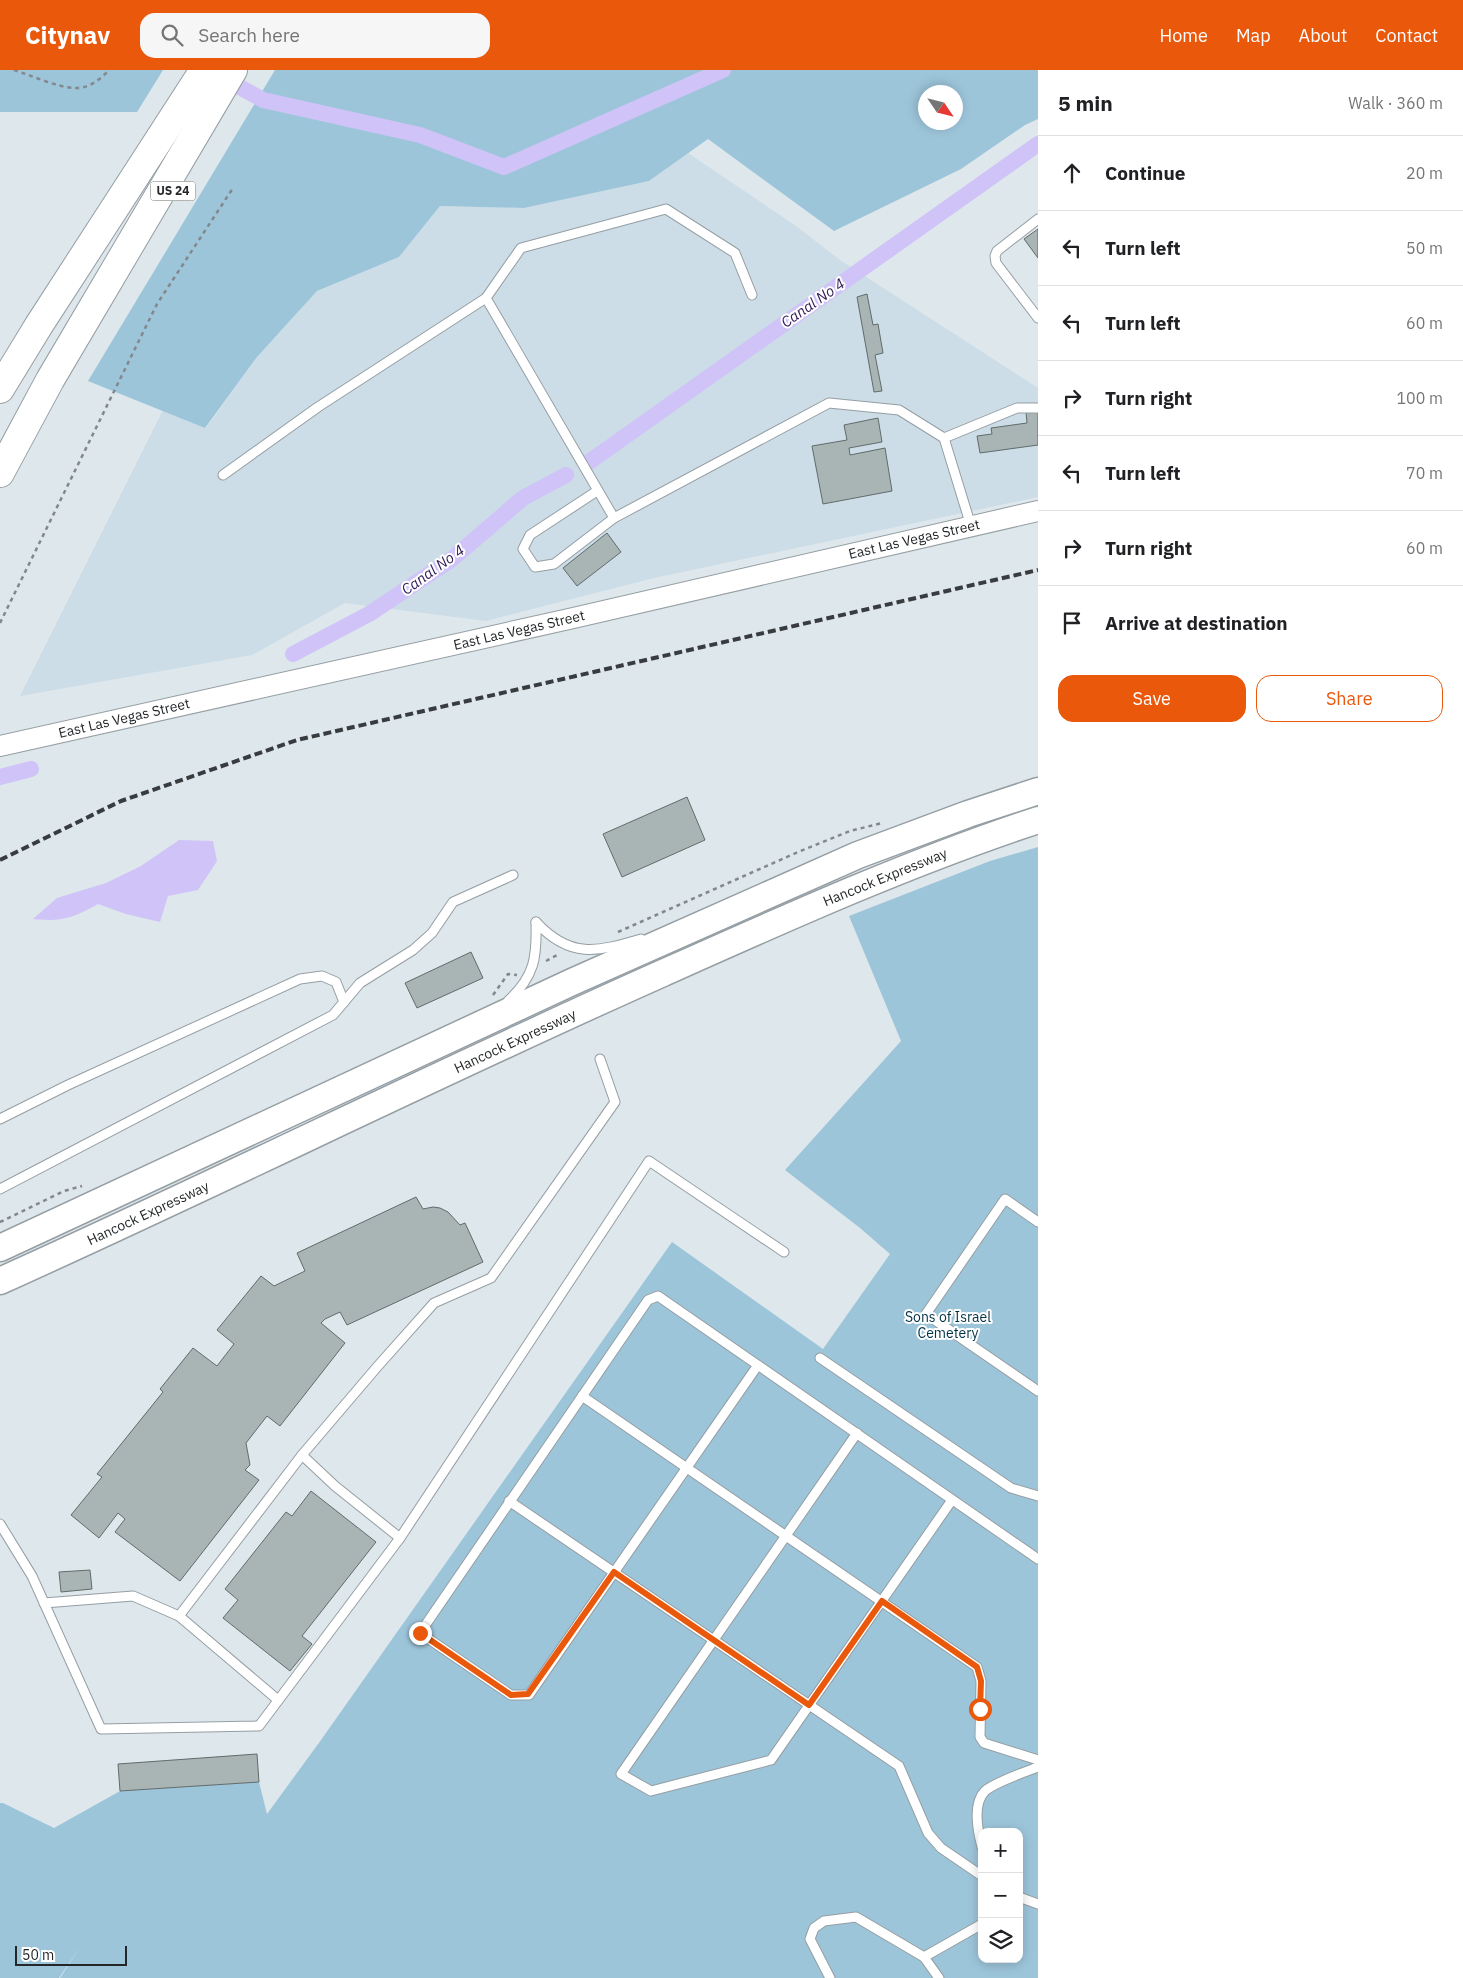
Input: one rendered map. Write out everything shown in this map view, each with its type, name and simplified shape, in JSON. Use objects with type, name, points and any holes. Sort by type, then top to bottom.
[{"type":"highway","name":"US 24","points":[[0,389],[39,325],[204,70]]},
{"type":"highway","points":[[92,310],[233,70]]},
{"type":"highway","name":"US 24","points":[[0,473],[92,310],[203,146],[251,70]]},
{"type":"main road","name":"Hancock Expressway","points":[[0,1248],[469,1030],[858,855],[968,814],[1038,791]]},
{"type":"main road","name":"Hancock Expressway","points":[[0,1281],[161,1208],[582,1009],[733,941],[978,840],[1038,820]]},
{"type":"street","name":"East Las Vegas Street","points":[[0,746],[568,619],[1038,511]]},
{"type":"lane","points":[[223,474],[318,407],[486,298],[521,248],[666,209],[735,253],[752,295]]},
{"type":"lane","points":[[1038,219],[997,251],[995,256],[996,262],[1038,318]]},
{"type":"lane","points":[[486,298],[614,518]]},
{"type":"lane","points":[[597,491],[530,535],[523,549],[535,567],[554,564],[614,518],[829,403],[900,410],[944,438],[971,526]]},
{"type":"lane","points":[[944,438],[1017,408],[1038,408]]},
{"type":"lane","points":[[0,1189],[333,1015],[360,983],[413,950],[432,933],[454,902],[513,875]]},
{"type":"lane","points":[[657,934],[734,910]]},
{"type":"lane","points":[[469,1030],[502,1007],[523,986],[529,977],[536,956],[536,922],[562,944],[585,950],[610,948],[648,936]]},
{"type":"lane","points":[[0,1119],[68,1085],[300,979],[322,976],[336,982],[344,1002]]},
{"type":"lane","points":[[179,1616],[302,1455],[376,1366],[434,1304],[491,1278],[615,1102],[600,1059]]},
{"type":"lane","points":[[0,1524],[32,1576],[101,1729],[259,1726],[400,1538],[649,1161],[784,1252]]},
{"type":"lane","points":[[1036,1386],[926,1314],[1005,1199],[1038,1222]]},
{"type":"lane","points":[[0,1239],[71,1215]]},
{"type":"lane","points":[[758,1365],[528,1694],[511,1695],[420,1633],[648,1300],[658,1296],[857,1432],[1038,1559]]},
{"type":"lane","points":[[820,1358],[1011,1488],[1038,1496]]},
{"type":"lane","points":[[582,1396],[977,1667],[981,1681],[980,1736],[984,1743],[1038,1760]]},
{"type":"lane","points":[[857,1432],[622,1774],[650,1792],[770,1760],[952,1500]]},
{"type":"lane","points":[[302,1455],[335,1486],[400,1538]]},
{"type":"lane","points":[[509,1501],[899,1766],[928,1833],[941,1848],[978,1873]]},
{"type":"lane","points":[[44,1603],[133,1596],[179,1616],[278,1700]]},
{"type":"lane","points":[[978,1833],[976,1826],[980,1801],[985,1792],[1038,1767]]},
{"type":"lane","points":[[1023,1898],[1038,1904]]},
{"type":"lane","points":[[1023,1903],[1029,1900]]},
{"type":"lane","points":[[830,1978],[810,1939],[814,1928],[824,1921],[856,1917],[924,1957],[939,1978]]},
{"type":"lane","points":[[924,1957],[978,1926]]},
{"type":"path","points":[[14,70],[75,88],[91,84],[103,77],[109,70]]},
{"type":"path","points":[[0,623],[157,304],[233,188]]},
{"type":"shaded area","points":[[688,153],[796,226],[840,260],[1038,388],[1038,497],[654,578],[486,621],[345,603],[252,655],[20,696],[163,410],[206,428],[257,357],[317,291],[399,257],[440,206],[524,208],[649,181]]},
{"type":"shaded area","points":[[179,840],[213,841],[217,861],[198,890],[168,896],[160,922],[126,914],[98,904],[67,918],[52,920],[33,919],[57,898],[106,883],[141,866]]},
{"type":"green space","points":[[0,70],[163,70],[137,112],[0,112]]},
{"type":"green space","points":[[275,70],[1038,70],[1038,119],[1025,125],[961,169],[834,231],[708,139],[649,181],[524,208],[440,206],[399,257],[317,291],[257,357],[205,428],[88,381]]},
{"type":"green space","name":"Sons of Israel Cemetery","points":[[1038,847],[1038,1978],[60,1978],[80,1947],[59,1978],[0,1978],[0,1803],[54,1828],[120,1791],[259,1782],[267,1814],[672,1242],[823,1349],[890,1254],[860,1228],[785,1170],[901,1041],[849,916],[990,861]]},
{"type":"building","points":[[1038,229],[1038,258],[1024,239]]},
{"type":"building","points":[[867,294],[873,325],[878,324],[883,353],[875,355],[882,391],[874,392],[857,297]]},
{"type":"building","points":[[1038,411],[1038,445],[980,453],[977,436],[992,434],[991,428],[1027,423],[1026,412]]},
{"type":"building","points":[[878,418],[882,442],[849,448],[850,455],[885,448],[892,491],[823,504],[812,446],[847,440],[844,425]]},
{"type":"building","points":[[607,533],[621,552],[577,586],[563,568]]},
{"type":"building","points":[[687,797],[705,840],[622,877],[603,834]]},
{"type":"building","points":[[471,952],[483,978],[417,1008],[405,983]]},
{"type":"building","points":[[416,1197],[423,1209],[440,1208],[448,1212],[460,1225],[465,1223],[483,1262],[347,1325],[340,1312],[321,1323],[345,1343],[280,1426],[267,1416],[246,1443],[250,1465],[245,1470],[259,1480],[180,1581],[115,1532],[125,1519],[118,1513],[99,1538],[71,1515],[102,1477],[97,1474],[163,1392],[160,1389],[193,1348],[217,1366],[234,1344],[217,1330],[261,1276],[274,1286],[305,1271],[297,1253]]},
{"type":"building","points":[[311,1491],[376,1542],[302,1636],[312,1644],[290,1671],[223,1618],[238,1600],[225,1589],[286,1512],[292,1516]]},
{"type":"building","points":[[90,1570],[92,1589],[61,1592],[59,1572]]},
{"type":"building","points":[[257,1754],[259,1782],[120,1791],[118,1764]]},
{"type":"waterway","points":[[220,76],[263,100],[420,135],[504,167],[723,70]]},
{"type":"waterway","name":"Canal No 4","points":[[589,462],[1038,144]]},
{"type":"waterway","name":"Canal No 4","points":[[293,654],[369,614],[452,559],[523,498],[566,475]]},
{"type":"waterway","name":"Canal No 4","points":[[0,777],[31,769]]},
{"type":"railway","points":[[0,860],[121,801],[297,740],[1038,570]]},
{"type":"route","points":[[420,1633],[511,1695],[528,1694],[614,1572],[809,1705],[882,1601],[977,1667],[981,1681],[980,1709]]}]
